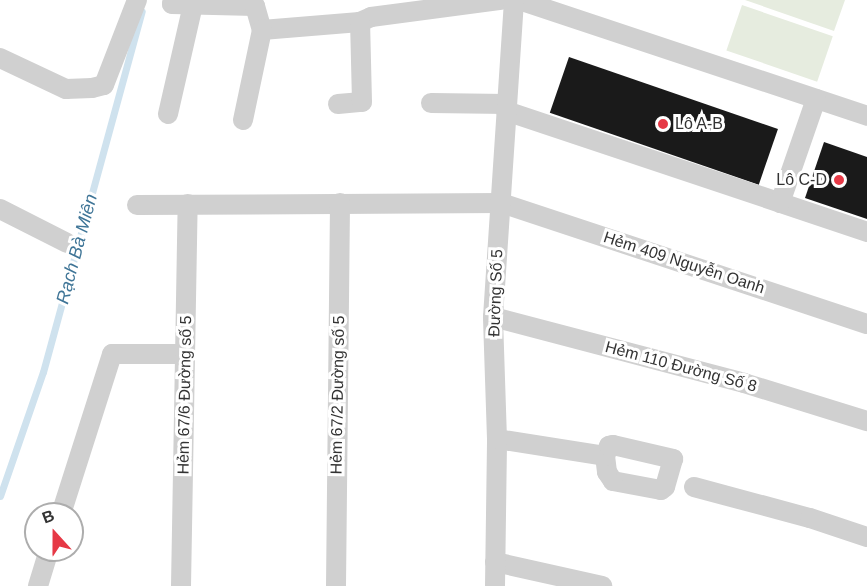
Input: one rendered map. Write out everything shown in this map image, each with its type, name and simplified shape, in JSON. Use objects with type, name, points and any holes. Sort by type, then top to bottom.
[{"type":"street","points":[[0,58],[66,89],[92,88],[104,84],[137,0]]},
{"type":"street","points":[[173,0],[172,4],[255,6],[262,30],[243,120]]},
{"type":"street","points":[[262,30],[367,13],[501,0]]},
{"type":"street","name":"Đường Số 5","points":[[495,586],[497,439],[493,317],[514,0]]},
{"type":"street","points":[[519,0],[867,116]]},
{"type":"street","points":[[168,114],[194,4]]},
{"type":"street","points":[[338,104],[362,102],[367,13]]},
{"type":"street","points":[[780,203],[816,99]]},
{"type":"street","points":[[431,103],[507,107],[867,232]]},
{"type":"street","name":"Hẻm 67/2 Đường số 5","points":[[336,586],[340,203]]},
{"type":"street","name":"Hẻm 409 Nguyễn Oanh","points":[[137,205],[501,203],[867,324]]},
{"type":"street","name":"Hẻm 67/6 Đường số 5","points":[[181,586],[188,204]]},
{"type":"street","points":[[0,209],[67,243]]},
{"type":"street","name":"Hẻm 110 Đường Số 8","points":[[493,317],[744,383],[867,422]]},
{"type":"street","points":[[65,502],[112,354],[185,354]]},
{"type":"street","points":[[497,439],[605,456]]},
{"type":"street","points":[[694,487],[810,518],[867,537]]},
{"type":"street","points":[[38,586],[45,562]]},
{"type":"street","points":[[495,562],[565,582],[602,586]]},
{"type":"shaded area","points":[[745,0],[845,0],[834,31]]},
{"type":"shaded area","points":[[742,5],[833,36],[817,82],[726,50]]},
{"type":"building","name":"Lô A-B","points":[[569,57],[778,129],[759,185],[550,113]]},
{"type":"building","name":"Lô C-D","points":[[824,142],[867,157],[867,219],[805,198]]},
{"type":"waterway","name":"Rạch Bà Miên","points":[[0,496],[43,372],[142,11]]},
{"type":"place","name":"Lô A-B","points":[[663,124]]},
{"type":"place","name":"Lô C-D","points":[[839,180]]}]
